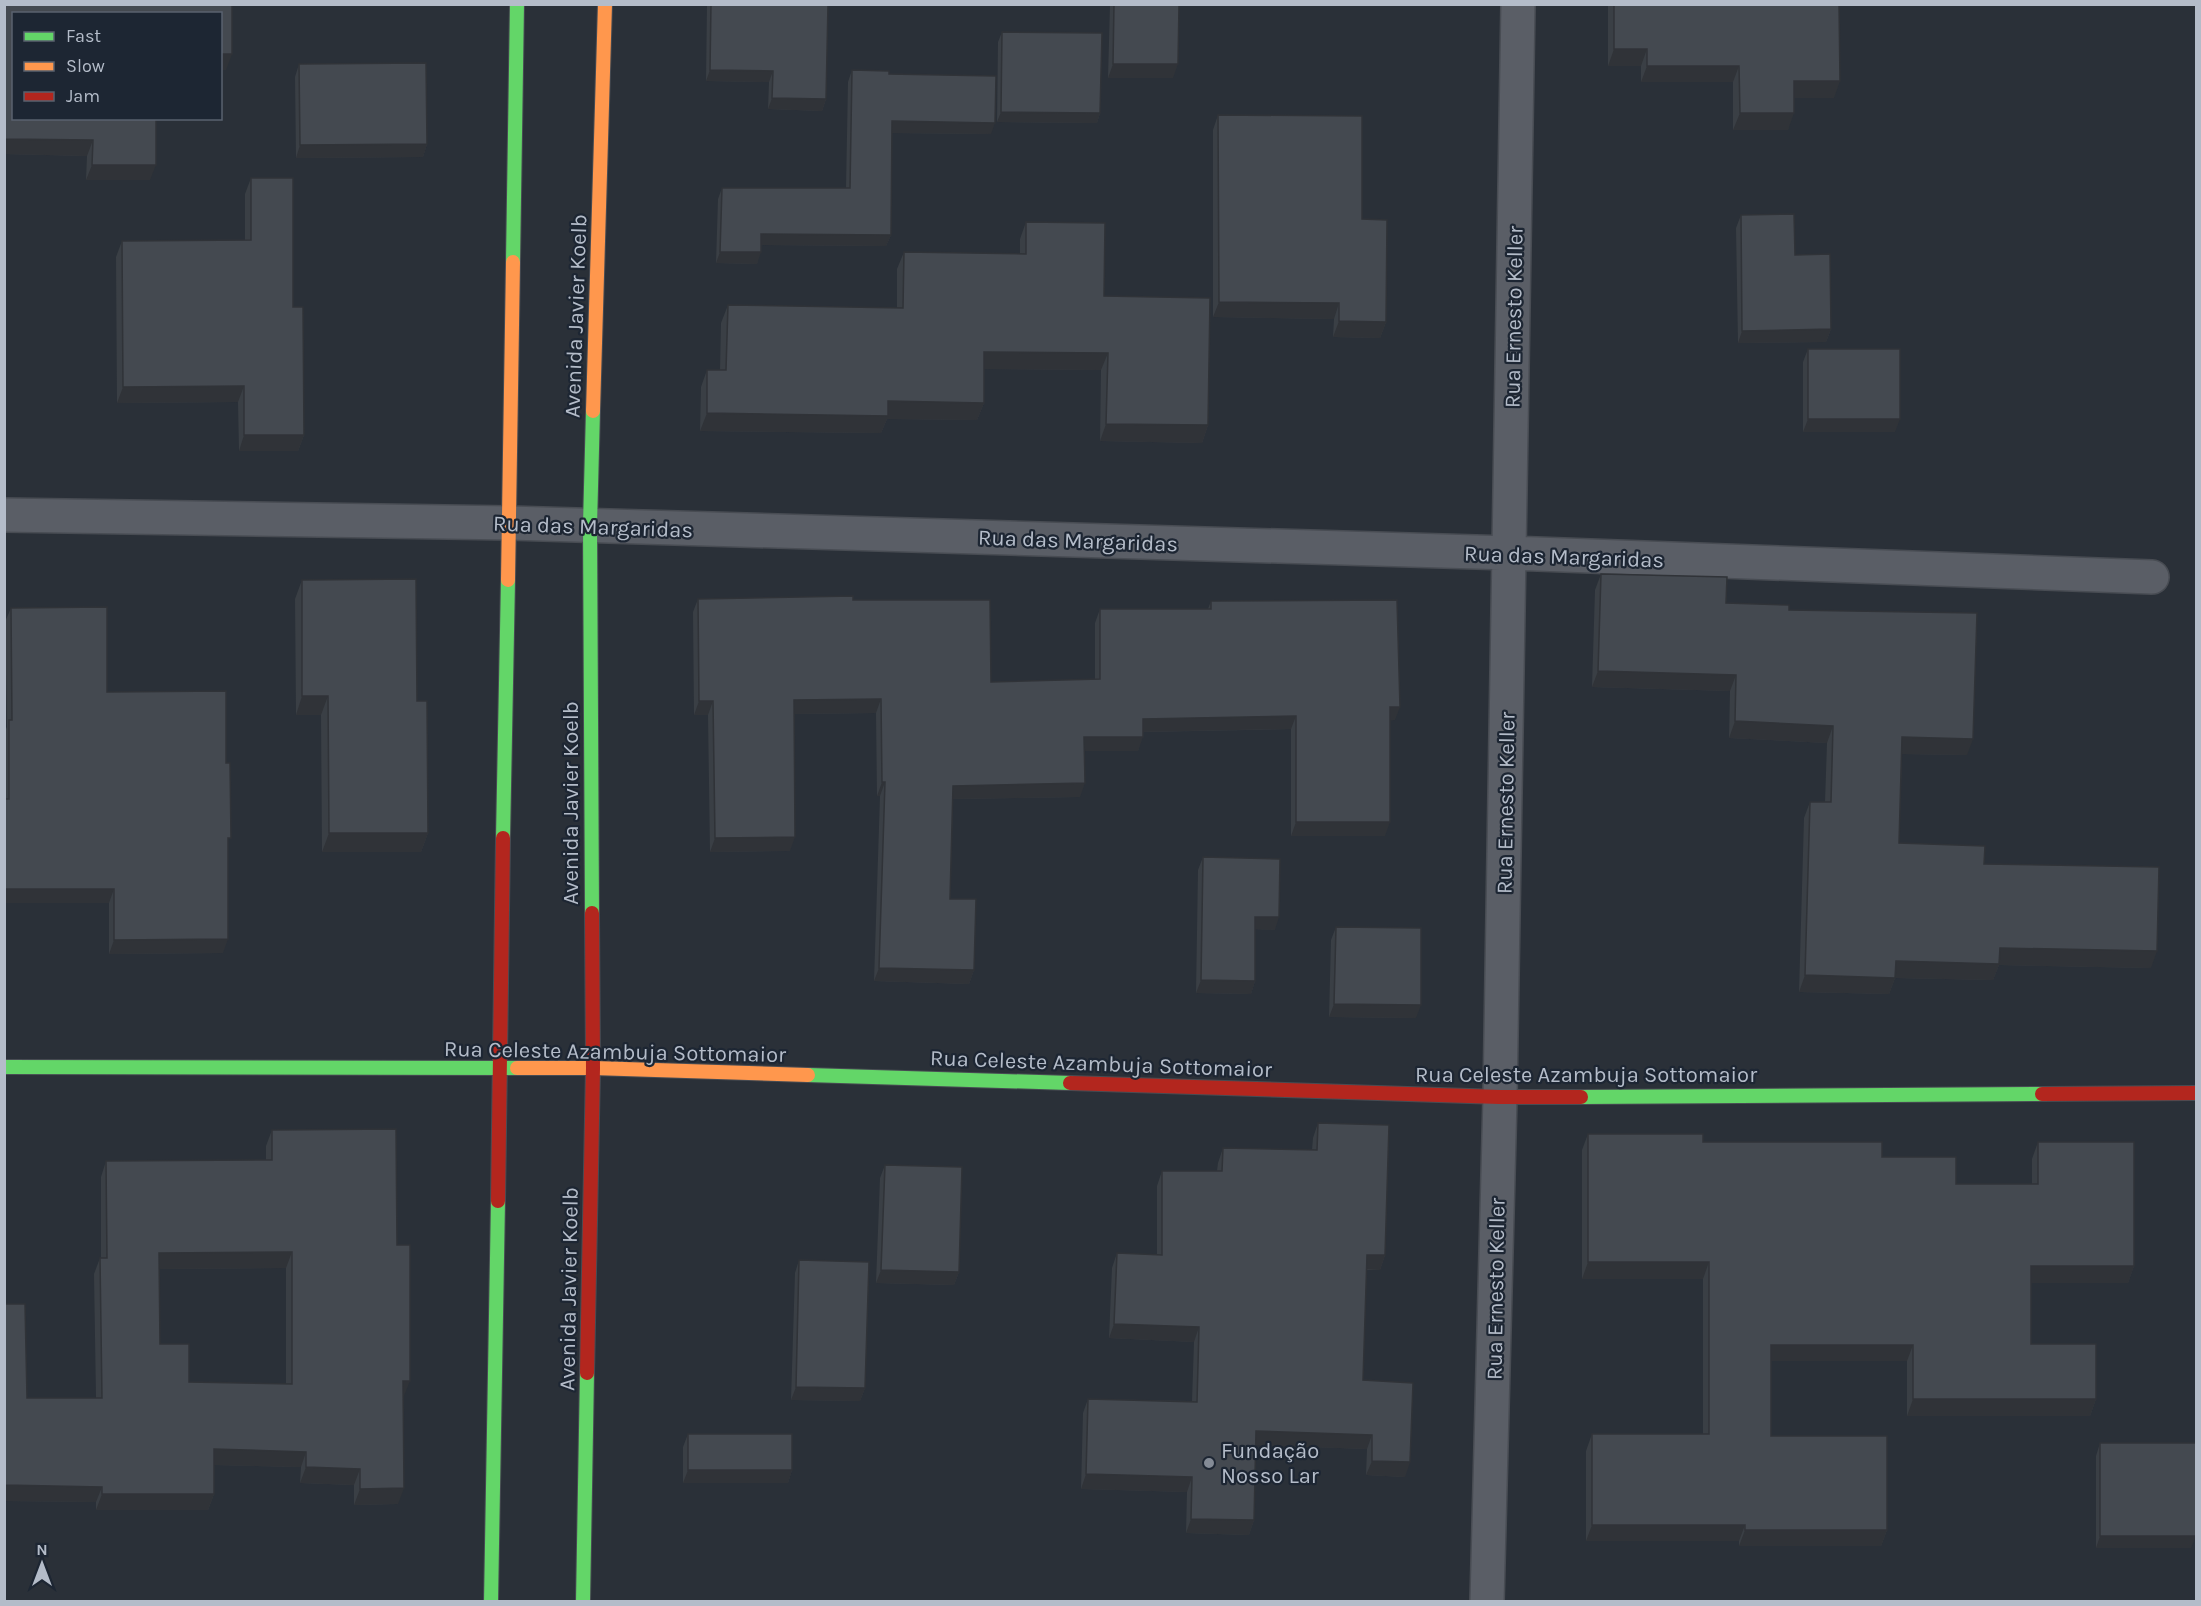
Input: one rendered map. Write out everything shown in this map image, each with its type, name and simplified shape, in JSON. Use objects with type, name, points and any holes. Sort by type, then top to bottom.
[{"type":"street","points":[[491,1602],[517,4]]},
{"type":"street","name":"Avenida Javier Koelb","points":[[583,1602],[593,1068],[590,525],[605,4]]},
{"type":"street","name":"Rua Ernesto Keller","points":[[1487,1602],[1500,1097],[1518,4]]},
{"type":"street","name":"Rua das Margaridas","points":[[4,515],[590,525],[1509,553],[2152,577]]},
{"type":"street","name":"Rua Celeste Azambuja Sottomaior","points":[[4,1067],[593,1068],[1500,1097],[2196,1093]]},
{"type":"building","points":[[4,4],[232,4],[232,54],[222,54],[222,12],[12,12],[12,120],[156,120],[156,165],[92,165],[93,140],[4,139]]},
{"type":"building","points":[[711,4],[828,4],[826,99],[772,98],[773,71],[710,70]]},
{"type":"building","points":[[1114,4],[1179,4],[1178,64],[1113,64]]},
{"type":"building","points":[[1614,4],[1839,4],[1840,81],[1794,81],[1794,113],[1740,113],[1739,66],[1647,66],[1647,49],[1614,49]]},
{"type":"building","points":[[1002,32],[1102,33],[1100,113],[1001,112]]},
{"type":"building","points":[[426,63],[427,144],[300,145],[299,64]]},
{"type":"building","points":[[852,70],[889,71],[889,74],[996,76],[995,123],[892,121],[891,235],[761,234],[761,252],[720,252],[722,188],[850,188]]},
{"type":"building","points":[[1218,115],[1362,116],[1362,219],[1387,220],[1386,322],[1339,321],[1339,303],[1219,302]]},
{"type":"building","points":[[251,178],[293,178],[293,307],[303,307],[304,435],[244,435],[244,386],[123,387],[122,241],[251,240]]},
{"type":"building","points":[[1794,214],[1795,255],[1830,254],[1831,329],[1742,331],[1741,215]]},
{"type":"building","points":[[1026,222],[1105,223],[1104,296],[1210,298],[1208,425],[1106,424],[1108,353],[984,352],[984,403],[888,401],[888,416],[707,413],[707,370],[726,370],[728,305],[903,308],[904,252],[1026,254]]},
{"type":"building","points":[[1808,349],[1900,349],[1900,419],[1808,419]]},
{"type":"building","points":[[1601,574],[1727,577],[1726,603],[1789,605],[1789,610],[1977,613],[1973,739],[1902,737],[1899,843],[1985,846],[1984,864],[2159,867],[2157,951],[2000,948],[1999,964],[1896,961],[1895,978],[1805,975],[1810,802],[1831,802],[1833,726],[1735,721],[1736,675],[1598,671]]},
{"type":"building","points":[[416,579],[417,701],[427,701],[428,833],[329,833],[328,696],[302,696],[302,580]]},
{"type":"building","points":[[853,596],[853,600],[990,600],[991,682],[1100,679],[1100,609],[1211,609],[1211,601],[1397,600],[1400,707],[1390,707],[1390,822],[1296,822],[1296,716],[1143,719],[1143,737],[1084,737],[1085,783],[953,786],[950,899],[976,899],[974,970],[879,968],[885,782],[882,782],[881,699],[794,700],[795,837],[715,838],[713,701],[699,701],[698,599]]},
{"type":"building","points":[[107,607],[107,692],[226,691],[226,763],[230,763],[231,838],[228,838],[228,939],[114,940],[114,889],[4,889],[4,799],[9,799],[9,720],[12,720],[11,608]]},
{"type":"building","points":[[1203,857],[1280,859],[1279,917],[1255,917],[1255,981],[1201,980]]},
{"type":"building","points":[[1336,927],[1421,928],[1421,1005],[1334,1004]]},
{"type":"building","points":[[1318,1123],[1389,1125],[1385,1255],[1367,1255],[1363,1380],[1413,1383],[1410,1462],[1372,1461],[1372,1435],[1256,1431],[1254,1520],[1191,1519],[1192,1477],[1086,1474],[1088,1399],[1197,1402],[1199,1327],[1114,1324],[1117,1253],[1162,1255],[1162,1171],[1222,1171],[1223,1148],[1317,1150]]},
{"type":"building","points":[[396,1129],[397,1245],[410,1245],[410,1381],[403,1381],[404,1488],[360,1489],[360,1469],[306,1467],[306,1452],[214,1449],[214,1494],[102,1494],[102,1487],[4,1485],[4,1304],[25,1304],[27,1398],[102,1398],[100,1258],[107,1258],[106,1161],[272,1160],[272,1130]],"holes":[[[292,1252],[292,1384],[189,1382],[189,1344],[160,1344],[159,1253]]]},
{"type":"building","points":[[1588,1134],[1703,1134],[1703,1142],[1882,1142],[1882,1157],[1956,1157],[1956,1184],[2038,1184],[2038,1142],[2134,1142],[2134,1266],[2031,1266],[2031,1344],[2096,1344],[2096,1399],[1913,1399],[1913,1345],[1771,1345],[1771,1436],[1887,1436],[1887,1530],[1745,1530],[1745,1525],[1592,1525],[1592,1434],[1709,1434],[1709,1262],[1588,1262]]},
{"type":"building","points":[[885,1165],[962,1167],[959,1272],[881,1270]]},
{"type":"building","points":[[799,1260],[869,1262],[865,1388],[796,1387]]},
{"type":"building","points":[[688,1434],[792,1434],[792,1470],[688,1470]]},
{"type":"building","points":[[2100,1443],[2196,1443],[2196,1536],[2100,1536]]},
{"type":"traffic: fast","points":[[513,262],[517,4]]},
{"type":"traffic: fast","points":[[592,913],[590,525],[593,411]]},
{"type":"traffic: fast","points":[[503,838],[508,580]]},
{"type":"traffic: fast","points":[[4,1067],[517,1068]]},
{"type":"traffic: fast","points":[[808,1075],[1070,1083]]},
{"type":"traffic: fast","points":[[1581,1097],[2042,1094]]},
{"type":"traffic: fast","points":[[491,1602],[498,1201]]},
{"type":"traffic: fast","points":[[583,1602],[587,1373]]},
{"type":"traffic: slow","points":[[593,411],[605,4]]},
{"type":"traffic: slow","points":[[508,580],[513,262]]},
{"type":"traffic: slow","points":[[517,1068],[593,1068],[808,1075]]},
{"type":"traffic: jam","points":[[498,1201],[503,838]]},
{"type":"traffic: jam","points":[[587,1373],[593,1068],[592,913]]},
{"type":"traffic: jam","points":[[1070,1083],[1500,1097],[1581,1097]]},
{"type":"traffic: jam","points":[[2042,1094],[2196,1093]]},
{"type":"place","name":"Fundação Nosso Lar","points":[[1209,1463]]}]
